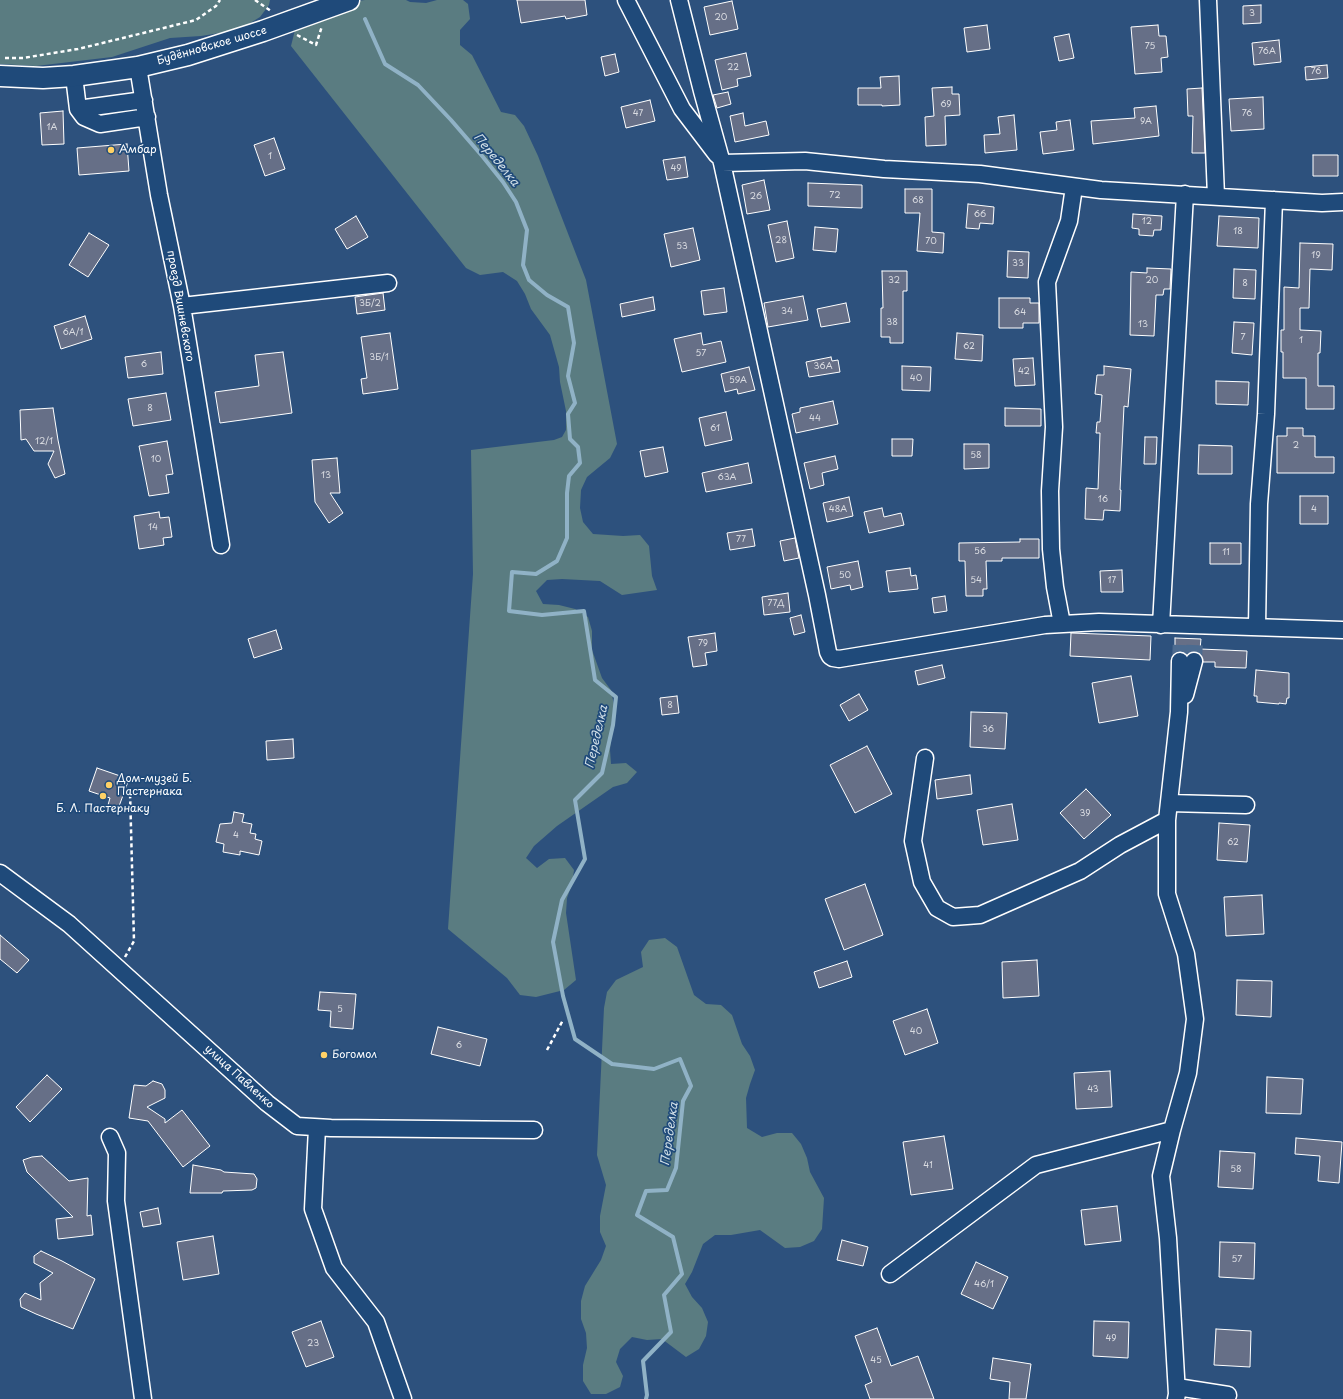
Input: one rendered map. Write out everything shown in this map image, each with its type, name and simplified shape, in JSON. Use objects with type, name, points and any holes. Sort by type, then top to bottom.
[{"type":"main road","name":"Будённовское шоссе","points":[[0,76],[43,78],[74,76],[138,67],[188,55],[263,32],[349,0]]},
{"type":"street","points":[[626,0],[682,108],[722,162]]},
{"type":"street","points":[[679,0],[722,162],[818,595],[830,656],[839,659],[1045,624],[1099,622],[1161,625],[1188,632],[1257,627],[1343,630]]},
{"type":"street","points":[[1208,0],[1216,196]]},
{"type":"street","name":"проезд Вишневского","points":[[138,67],[159,194],[182,306],[221,545]]},
{"type":"street","points":[[74,76],[78,109],[84,117],[100,124],[146,117]]},
{"type":"street","points":[[78,109],[144,100]]},
{"type":"street","points":[[722,162],[805,161],[980,174],[1101,190],[1322,203],[1343,202]]},
{"type":"street","points":[[1062,624],[1055,587],[1051,549],[1050,491],[1054,427],[1047,282],[1069,221],[1074,187]]},
{"type":"street","points":[[1161,625],[1185,194]]},
{"type":"street","points":[[1257,627],[1260,504],[1266,414],[1274,200]]},
{"type":"street","points":[[182,306],[388,284]]},
{"type":"street","points":[[1187,661],[1179,712],[1167,820],[1167,894],[1186,954],[1195,1019],[1188,1073],[1161,1176],[1168,1238],[1176,1393],[1228,1395]]},
{"type":"street","points":[[925,758],[913,841],[922,882],[937,908],[953,917],[980,915],[1073,874],[1120,845],[1167,820]]},
{"type":"street","points":[[1169,803],[1246,805]]},
{"type":"street","name":"улица Павленко","points":[[0,874],[69,924],[267,1103],[297,1126],[318,1128],[534,1130]]},
{"type":"street","points":[[318,1128],[313,1209],[334,1268],[376,1322],[403,1399]]},
{"type":"street","points":[[890,1274],[1036,1165],[1172,1130]]},
{"type":"street","points":[[110,1137],[117,1153],[116,1201],[143,1399]]},
{"type":"path","points":[[0,59],[23,58],[78,49],[196,20],[216,6],[220,0]]},
{"type":"path","points":[[255,0],[273,12]]},
{"type":"path","points":[[119,968],[134,940],[130,791]]},
{"type":"path","points":[[547,1050],[562,1020]]},
{"type":"green space","points":[[0,0],[270,0],[269,5],[260,17],[247,25],[232,31],[201,36],[170,38],[112,57],[36,66],[0,64]]},
{"type":"green space","points":[[365,0],[406,0],[410,2],[426,3],[437,0],[463,0],[468,4],[470,19],[460,30],[460,45],[472,55],[501,112],[515,115],[524,126],[538,156],[586,280],[617,444],[610,458],[587,477],[581,490],[580,508],[583,522],[593,534],[623,536],[640,535],[649,546],[652,576],[657,590],[622,595],[600,581],[562,579],[547,580],[536,591],[543,604],[559,605],[575,609],[588,617],[592,631],[592,650],[602,678],[611,690],[614,705],[610,750],[611,764],[626,763],[637,772],[627,783],[613,787],[557,826],[534,846],[526,858],[537,868],[549,859],[565,858],[574,870],[572,884],[567,898],[566,913],[576,980],[564,990],[536,997],[520,995],[507,978],[448,929],[473,574],[471,450],[554,440],[562,437],[566,430],[566,411],[560,382],[559,367],[550,335],[531,309],[525,294],[517,281],[503,272],[480,275],[466,268],[291,46],[295,30],[351,2]]},
{"type":"green space","points":[[665,938],[677,947],[694,995],[706,1004],[721,1005],[732,1015],[742,1044],[750,1056],[755,1070],[746,1098],[747,1128],[762,1137],[777,1133],[792,1133],[801,1144],[807,1158],[810,1172],[824,1198],[822,1229],[814,1241],[800,1247],[785,1248],[760,1230],[731,1235],[715,1235],[703,1244],[692,1272],[685,1284],[692,1297],[702,1308],[708,1322],[706,1336],[699,1349],[686,1357],[662,1339],[647,1340],[632,1337],[620,1349],[616,1362],[623,1376],[620,1387],[606,1394],[591,1394],[583,1381],[583,1365],[587,1348],[586,1333],[581,1319],[581,1301],[585,1286],[601,1260],[606,1246],[600,1232],[600,1216],[606,1185],[597,1155],[604,1008],[607,992],[616,980],[643,967],[641,952],[649,940]]},
{"type":"building","points":[[517,0],[585,0],[587,15],[566,19],[565,16],[521,23]]},
{"type":"building","points":[[732,1],[738,29],[710,35],[704,7]]},
{"type":"building","points":[[1261,5],[1261,23],[1243,24],[1243,6]]},
{"type":"building","points":[[987,25],[990,49],[967,52],[964,28]]},
{"type":"building","points":[[1158,25],[1159,36],[1166,36],[1168,57],[1161,58],[1162,72],[1135,74],[1131,27]]},
{"type":"building","points":[[1069,34],[1074,58],[1059,61],[1054,37]]},
{"type":"building","points":[[1279,40],[1281,62],[1254,65],[1252,43]]},
{"type":"building","points":[[746,53],[751,76],[737,79],[738,86],[722,90],[715,60]]},
{"type":"building","points":[[615,54],[619,72],[605,76],[601,57]]},
{"type":"building","points":[[1327,65],[1328,78],[1306,80],[1305,67]]},
{"type":"building","points":[[899,76],[900,105],[858,105],[858,88],[881,88],[880,77]]},
{"type":"building","points":[[952,87],[952,94],[959,94],[960,115],[945,116],[946,145],[926,146],[925,117],[934,116],[932,88]]},
{"type":"building","points":[[1202,88],[1205,153],[1192,153],[1193,116],[1188,116],[1187,89]]},
{"type":"building","points":[[728,92],[731,104],[717,108],[713,95]]},
{"type":"building","points":[[1263,97],[1264,129],[1231,131],[1229,99]]},
{"type":"building","points":[[650,100],[655,121],[626,128],[621,107]]},
{"type":"building","points":[[1156,106],[1159,136],[1093,144],[1091,121],[1135,118],[1134,108]]},
{"type":"building","points":[[63,111],[64,144],[42,145],[40,113]]},
{"type":"building","points":[[743,113],[745,126],[766,121],[769,135],[735,142],[730,116]]},
{"type":"building","points":[[1014,115],[1017,150],[985,153],[984,135],[1000,134],[998,117]]},
{"type":"building","points":[[1070,120],[1074,150],[1043,154],[1040,132],[1057,130],[1056,122]]},
{"type":"building","points":[[274,138],[285,169],[265,176],[254,145]]},
{"type":"building","points":[[127,144],[129,171],[79,175],[77,148]]},
{"type":"building","points":[[1313,155],[1338,155],[1338,176],[1313,176]]},
{"type":"building","points":[[685,157],[688,177],[667,180],[663,160]]},
{"type":"building","points":[[764,180],[770,210],[747,214],[742,185]]},
{"type":"building","points":[[808,183],[862,185],[862,208],[808,206]]},
{"type":"building","points":[[905,189],[932,189],[932,232],[944,233],[943,253],[917,251],[920,213],[905,213]]},
{"type":"building","points":[[968,204],[994,207],[993,224],[980,223],[979,229],[966,228]]},
{"type":"building","points":[[1133,214],[1162,216],[1161,230],[1154,230],[1153,236],[1139,235],[1139,229],[1132,228]]},
{"type":"building","points":[[356,216],[368,237],[347,249],[335,229]]},
{"type":"building","points":[[1219,216],[1259,218],[1258,248],[1217,246]]},
{"type":"building","points":[[787,221],[794,258],[776,262],[768,225]]},
{"type":"building","points":[[815,227],[838,229],[836,252],[813,250]]},
{"type":"building","points":[[693,228],[700,260],[671,267],[664,234]]},
{"type":"building","points":[[89,233],[109,245],[88,277],[69,265]]},
{"type":"building","points":[[1300,243],[1333,244],[1332,270],[1310,269],[1309,308],[1300,308],[1300,330],[1321,331],[1320,353],[1318,353],[1318,386],[1334,386],[1334,409],[1306,409],[1306,378],[1283,378],[1281,330],[1284,330],[1284,287],[1299,288]]},
{"type":"building","points":[[1008,251],[1029,252],[1028,278],[1007,277]]},
{"type":"building","points":[[1147,268],[1171,269],[1170,289],[1164,289],[1163,295],[1156,295],[1154,336],[1130,335],[1131,272],[1147,273]]},
{"type":"building","points":[[1234,269],[1256,270],[1255,299],[1233,298]]},
{"type":"building","points":[[882,271],[907,271],[907,291],[903,291],[903,343],[890,343],[890,337],[881,337],[881,308],[883,308]]},
{"type":"building","points":[[724,288],[727,312],[704,315],[701,291]]},
{"type":"building","points":[[383,293],[385,310],[357,314],[355,297]]},
{"type":"building","points":[[803,296],[808,320],[768,327],[764,303]]},
{"type":"building","points":[[653,297],[655,310],[622,317],[620,304]]},
{"type":"building","points":[[999,298],[1030,298],[1030,303],[1039,303],[1039,323],[1023,323],[1023,328],[999,328]]},
{"type":"building","points":[[846,303],[850,322],[821,327],[817,309]]},
{"type":"building","points":[[85,316],[92,339],[61,349],[54,326]]},
{"type":"building","points":[[1234,322],[1254,323],[1252,355],[1232,353]]},
{"type":"building","points":[[390,333],[398,389],[363,394],[361,379],[367,378],[361,337]]},
{"type":"building","points":[[701,333],[703,345],[721,341],[726,362],[682,372],[674,339]]},
{"type":"building","points":[[957,333],[983,335],[982,361],[955,359]]},
{"type":"building","points":[[161,352],[163,374],[128,378],[125,357]]},
{"type":"building","points":[[283,352],[292,413],[220,423],[215,392],[259,386],[255,355]]},
{"type":"building","points":[[831,357],[832,361],[838,360],[840,372],[809,377],[806,362]]},
{"type":"building","points":[[1033,358],[1035,385],[1015,386],[1013,359]]},
{"type":"building","points":[[902,366],[931,367],[930,391],[902,390]]},
{"type":"building","points":[[1104,366],[1131,369],[1128,407],[1124,406],[1120,511],[1104,510],[1103,520],[1085,519],[1086,488],[1098,489],[1100,433],[1096,433],[1097,422],[1100,422],[1102,395],[1095,394],[1097,375],[1104,375]]},
{"type":"building","points":[[749,367],[755,390],[738,394],[737,389],[725,392],[721,374]]},
{"type":"building","points":[[1216,381],[1249,382],[1248,405],[1216,404]]},
{"type":"building","points":[[166,393],[171,420],[133,426],[128,399]]},
{"type":"building","points":[[833,401],[838,424],[796,433],[792,414],[800,412],[800,408]]},
{"type":"building","points":[[53,408],[65,474],[55,478],[48,464],[54,451],[34,451],[26,439],[21,440],[20,410]]},
{"type":"building","points":[[1005,408],[1041,409],[1041,426],[1005,426]]},
{"type":"building","points":[[726,412],[732,440],[705,446],[699,418]]},
{"type":"building","points":[[1287,428],[1303,428],[1303,436],[1315,436],[1315,457],[1334,457],[1334,473],[1277,473],[1277,436],[1287,436]]},
{"type":"building","points":[[1145,437],[1157,437],[1156,464],[1144,464]]},
{"type":"building","points":[[892,439],[913,439],[912,456],[892,456]]},
{"type":"building","points":[[167,441],[173,474],[166,475],[169,493],[149,496],[139,446]]},
{"type":"building","points":[[964,444],[989,444],[989,468],[964,469]]},
{"type":"building","points":[[1199,445],[1232,446],[1232,474],[1198,474]]},
{"type":"building","points":[[663,447],[668,472],[645,477],[640,451]]},
{"type":"building","points":[[835,456],[838,469],[822,473],[824,485],[810,489],[804,463]]},
{"type":"building","points":[[337,458],[340,493],[330,493],[343,513],[329,523],[315,502],[312,460]]},
{"type":"building","points":[[748,463],[752,483],[706,492],[702,473]]},
{"type":"building","points":[[1300,496],[1328,496],[1328,524],[1300,524]]},
{"type":"building","points":[[849,497],[853,516],[827,522],[823,503]]},
{"type":"building","points":[[882,508],[884,517],[901,513],[904,525],[869,533],[864,512]]},
{"type":"building","points":[[159,512],[160,518],[169,517],[172,537],[163,538],[164,545],[139,549],[134,516]]},
{"type":"building","points":[[752,529],[755,546],[730,550],[727,533]]},
{"type":"building","points":[[795,538],[799,558],[784,561],[780,541]]},
{"type":"building","points":[[1020,539],[1039,539],[1039,558],[1002,558],[1002,561],[986,561],[987,589],[983,589],[983,596],[966,596],[965,561],[959,561],[959,543],[1020,542]]},
{"type":"building","points":[[1210,543],[1241,543],[1241,564],[1210,564]]},
{"type":"building","points":[[858,561],[863,587],[851,590],[850,585],[831,589],[827,567]]},
{"type":"building","points":[[910,568],[911,576],[916,575],[918,589],[889,592],[886,571]]},
{"type":"building","points":[[1122,570],[1123,592],[1101,592],[1100,571]]},
{"type":"building","points":[[788,593],[790,612],[764,615],[762,597]]},
{"type":"building","points":[[945,596],[947,611],[934,613],[932,598]]},
{"type":"building","points":[[801,615],[805,632],[794,635],[790,618]]},
{"type":"building","points":[[276,630],[282,649],[254,658],[248,639]]},
{"type":"building","points":[[715,633],[717,651],[705,653],[707,665],[693,667],[688,637]]},
{"type":"building","points":[[1071,633],[1151,636],[1150,660],[1070,656]]},
{"type":"building","points":[[1175,638],[1201,639],[1200,649],[1247,651],[1246,668],[1215,667],[1215,662],[1203,662],[1201,655],[1196,652],[1191,652],[1187,655],[1181,652],[1175,653]]},
{"type":"building","points":[[942,665],[945,678],[918,685],[915,671]]},
{"type":"building","points":[[1256,670],[1289,673],[1289,698],[1287,698],[1286,704],[1257,702],[1257,696],[1254,696]]},
{"type":"building","points":[[1131,676],[1138,716],[1099,723],[1092,683]]},
{"type":"building","points":[[859,694],[868,710],[849,721],[840,705]]},
{"type":"building","points":[[677,696],[679,713],[662,715],[660,698]]},
{"type":"building","points":[[971,712],[1007,713],[1005,749],[970,747]]},
{"type":"building","points":[[293,739],[294,758],[267,760],[266,741]]},
{"type":"building","points":[[867,746],[892,794],[855,813],[830,765]]},
{"type":"building","name":"Дом-музей Б. Пастернака","points":[[97,768],[129,779],[118,809],[108,805],[110,798],[89,791]]},
{"type":"building","points":[[970,775],[972,794],[937,799],[935,780]]},
{"type":"building","points":[[1086,789],[1111,815],[1084,839],[1060,813]]},
{"type":"building","points":[[1012,804],[1018,840],[983,845],[977,810]]},
{"type":"building","points":[[234,812],[244,814],[242,822],[252,824],[250,833],[256,834],[255,839],[262,841],[259,855],[240,851],[240,855],[223,852],[224,844],[216,842],[220,824],[232,823]]},
{"type":"building","points":[[1219,823],[1250,825],[1247,862],[1217,860]]},
{"type":"building","points":[[865,884],[883,935],[844,950],[825,899]]},
{"type":"building","points":[[1262,895],[1264,934],[1226,936],[1224,897]]},
{"type":"building","points":[[0,935],[29,960],[17,973],[0,959]]},
{"type":"building","points":[[1037,960],[1039,996],[1003,998],[1002,962]]},
{"type":"building","points":[[847,961],[852,977],[819,988],[814,972]]},
{"type":"building","points":[[1237,980],[1272,981],[1271,1017],[1236,1015]]},
{"type":"building","points":[[320,992],[356,994],[353,1029],[330,1027],[331,1011],[318,1010]]},
{"type":"building","points":[[927,1009],[938,1043],[905,1055],[893,1021]]},
{"type":"building","points":[[438,1027],[487,1039],[480,1066],[431,1054]]},
{"type":"building","points":[[1110,1071],[1112,1107],[1076,1109],[1074,1073]]},
{"type":"building","points":[[47,1075],[62,1089],[30,1122],[16,1107]]},
{"type":"building","points":[[1267,1077],[1303,1079],[1301,1114],[1266,1113]]},
{"type":"building","points":[[153,1081],[162,1084],[165,1090],[165,1098],[147,1107],[165,1119],[165,1123],[182,1110],[210,1146],[183,1167],[148,1121],[129,1118],[134,1085],[146,1086]]},
{"type":"building","points":[[944,1136],[953,1189],[911,1195],[903,1142]]},
{"type":"building","points":[[1296,1138],[1342,1142],[1339,1183],[1318,1181],[1320,1156],[1295,1154]]},
{"type":"building","points":[[1220,1151],[1255,1153],[1253,1189],[1218,1187]]},
{"type":"building","points":[[42,1156],[69,1181],[88,1178],[87,1216],[91,1215],[93,1235],[58,1239],[56,1219],[73,1217],[27,1172],[23,1160]]},
{"type":"building","points":[[193,1165],[221,1170],[224,1172],[254,1174],[257,1179],[256,1188],[252,1190],[223,1191],[222,1193],[190,1193]]},
{"type":"building","points":[[1117,1206],[1121,1241],[1085,1245],[1081,1210]]},
{"type":"building","points":[[158,1208],[161,1224],[143,1227],[140,1212]]},
{"type":"building","points":[[213,1236],[219,1274],[183,1280],[177,1242]]},
{"type":"building","points":[[842,1240],[868,1247],[863,1266],[837,1260]]},
{"type":"building","points":[[1220,1242],[1255,1243],[1254,1279],[1219,1277]]},
{"type":"building","points":[[41,1251],[95,1279],[73,1329],[21,1307],[20,1299],[25,1293],[41,1300],[40,1283],[53,1273],[34,1263],[34,1256]]},
{"type":"building","points":[[976,1262],[1008,1277],[993,1309],[961,1294]]},
{"type":"building","points":[[321,1321],[334,1357],[306,1367],[292,1332]]},
{"type":"building","points":[[1094,1321],[1129,1322],[1128,1358],[1093,1356]]},
{"type":"building","points":[[877,1328],[891,1366],[918,1356],[934,1399],[870,1399],[865,1385],[872,1382],[855,1336]]},
{"type":"building","points":[[1216,1329],[1251,1331],[1250,1367],[1214,1365]]},
{"type":"building","points":[[993,1358],[1031,1364],[1026,1399],[1009,1399],[1010,1382],[990,1379]]},
{"type":"waterway","name":"Переделка","points":[[365,19],[385,64],[418,85],[451,120],[503,182],[516,202],[527,230],[523,265],[529,280],[547,295],[568,307],[574,343],[568,376],[575,403],[568,414],[570,439],[578,447],[580,463],[569,476],[567,493],[567,538],[557,561],[536,574],[512,572],[509,611],[542,615],[584,611],[595,680],[616,697],[613,725],[602,773],[575,800],[585,859],[562,900],[553,942],[563,996],[575,1039],[612,1064],[654,1069],[680,1059],[691,1086],[683,1101],[676,1168],[667,1190],[646,1191],[637,1215],[673,1237],[682,1274],[664,1295],[671,1332],[643,1361],[647,1395],[646,1399]]},
{"type":"tunnel","points":[[1180,661],[1181,638]]},
{"type":"tunnel","points":[[1194,661],[1195,639]]},
{"type":"place","name":"Амбар","points":[[111,150]]},
{"type":"place","name":"Дом-музей Б. Пастернака","points":[[109,785]]},
{"type":"place","name":"Б. Л. Пастернаку","points":[[103,796]]},
{"type":"place","name":"Богомол","points":[[324,1055]]}]
